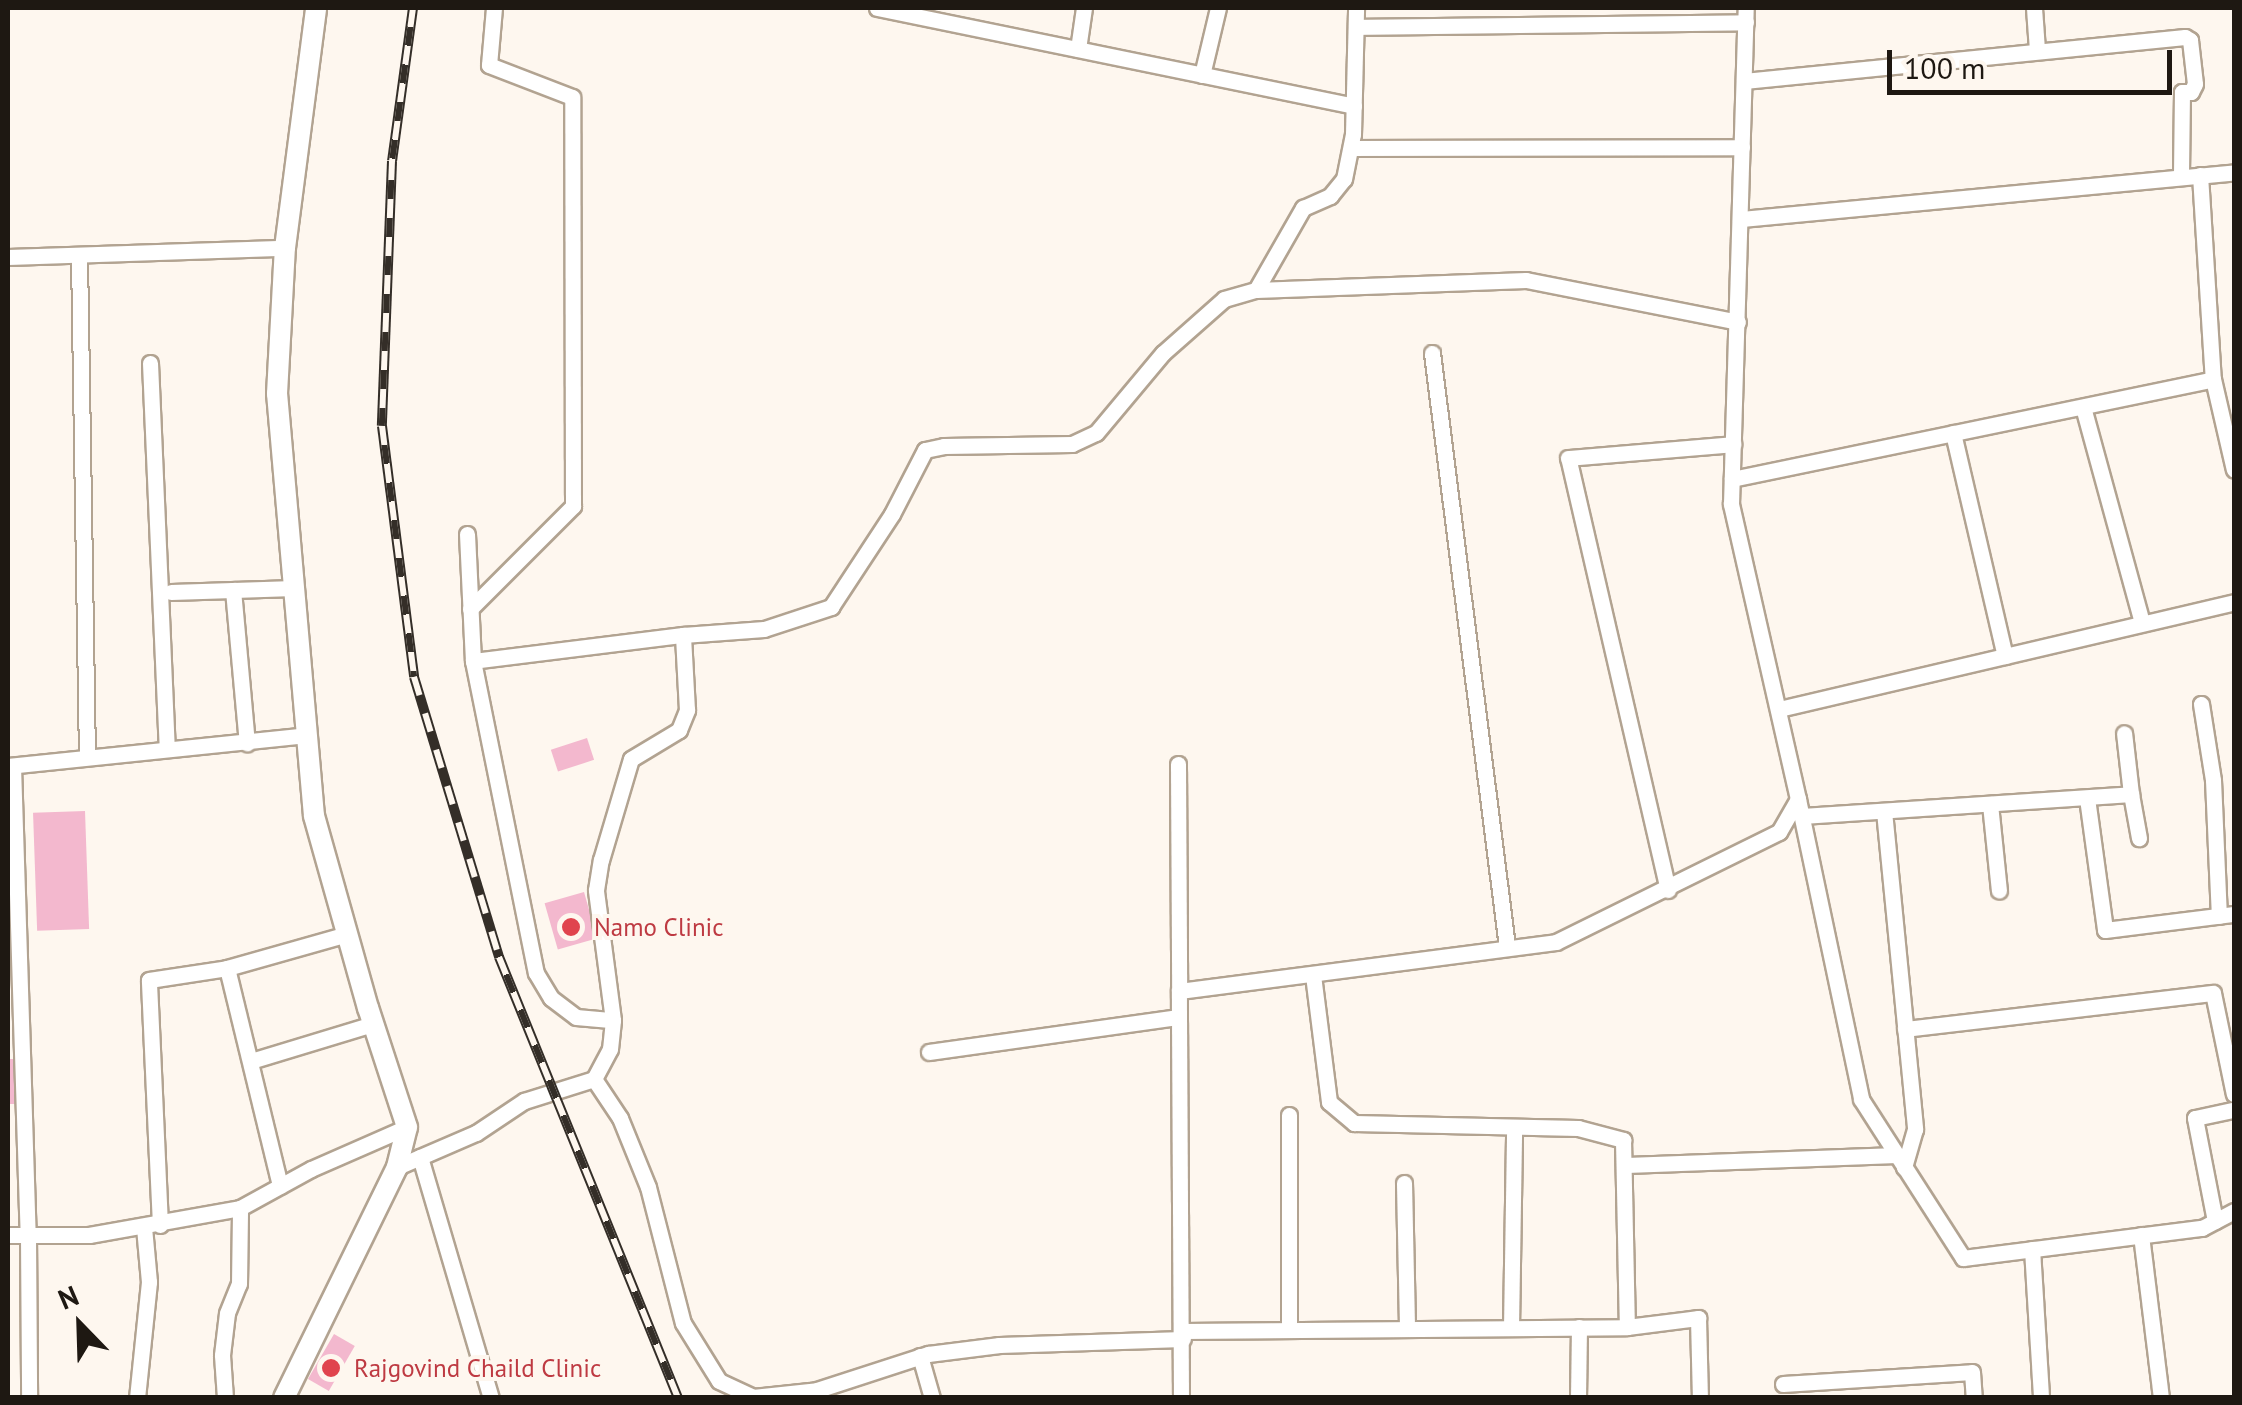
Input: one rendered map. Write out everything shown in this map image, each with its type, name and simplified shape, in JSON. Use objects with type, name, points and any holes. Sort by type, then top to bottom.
[{"type":"street","points":[[284,1398],[398,1167],[407,1127],[373,1024],[314,816],[277,394],[285,248],[316,8]]},
{"type":"street","points":[[470,609],[573,506],[572,98],[490,65],[494,8]]},
{"type":"street","points":[[878,8],[950,15],[1078,49],[1354,106]]},
{"type":"street","points":[[1078,49],[1084,8]]},
{"type":"street","points":[[1202,74],[1218,8]]},
{"type":"street","points":[[1256,290],[1303,208],[1330,196],[1344,179],[1354,106],[1356,8]]},
{"type":"street","points":[[2034,8],[2037,50]]},
{"type":"street","points":[[1356,26],[1746,15],[1731,504],[1779,708],[1860,1099],[1963,1258],[2202,1228],[2234,1211]]},
{"type":"street","points":[[1744,81],[2184,37],[2190,40],[2195,84],[2191,92],[2164,92]]},
{"type":"street","points":[[2180,177],[2182,92]]},
{"type":"street","points":[[1351,148],[1742,147]]},
{"type":"street","points":[[1741,219],[2234,172]]},
{"type":"street","points":[[2200,175],[2213,378],[2234,470]]},
{"type":"street","points":[[8,257],[285,248]]},
{"type":"street","points":[[79,255],[87,756]]},
{"type":"street","points":[[473,661],[764,628],[831,607],[892,514],[925,450],[1072,444],[1096,433],[1164,353],[1224,299],[1256,290],[1526,280],[1738,322]]},
{"type":"street","points":[[1432,353],[1508,947]]},
{"type":"street","points":[[150,363],[167,749]]},
{"type":"street","points":[[1732,478],[2213,378]]},
{"type":"street","points":[[2083,407],[2142,624]]},
{"type":"street","points":[[1953,434],[2004,656]]},
{"type":"street","points":[[1668,890],[1568,458],[1733,444]]},
{"type":"street","points":[[466,534],[473,661],[536,973],[551,998],[576,1016],[612,1020]]},
{"type":"street","points":[[170,592],[294,588]]},
{"type":"street","points":[[234,590],[247,743]]},
{"type":"street","points":[[1779,708],[2234,602]]},
{"type":"street","points":[[398,1167],[476,1133],[524,1101],[594,1079],[610,1050],[612,1020],[596,890],[608,830],[631,759],[679,730],[687,710],[683,635]]},
{"type":"street","points":[[2087,798],[2105,930],[2227,915],[2201,704]]},
{"type":"street","points":[[2124,733],[2138,838]]},
{"type":"street","points":[[28,1398],[28,1236],[10,766],[306,735]]},
{"type":"street","points":[[1178,764],[1181,1398]]},
{"type":"street","points":[[1802,816],[2131,794]]},
{"type":"street","points":[[1179,991],[1556,942],[1779,832],[1798,798]]},
{"type":"street","points":[[1990,804],[1999,891]]},
{"type":"street","points":[[1884,811],[1915,1128],[1900,1161]]},
{"type":"street","points":[[137,1398],[152,1226],[150,980],[227,968],[347,934]]},
{"type":"street","points":[[227,968],[280,1186]]},
{"type":"street","points":[[1313,974],[1329,1102],[1354,1123],[1578,1128],[1623,1140],[1626,1327]]},
{"type":"street","points":[[1906,1029],[2213,992],[2234,1094]]},
{"type":"street","points":[[929,1052],[1179,1017]]},
{"type":"street","points":[[251,1061],[373,1024]]},
{"type":"street","points":[[594,1079],[620,1118],[648,1187],[683,1322],[719,1381],[753,1397],[817,1390],[920,1356],[999,1344],[1289,1330],[1626,1327],[1698,1318],[1700,1398]]},
{"type":"street","points":[[2215,1221],[2195,1118],[2234,1110]]},
{"type":"street","points":[[1289,1114],[1289,1330]]},
{"type":"street","points":[[8,1235],[89,1235],[240,1208],[407,1127]]},
{"type":"street","points":[[1510,1328],[1514,1127]]},
{"type":"street","points":[[420,1158],[490,1398]]},
{"type":"street","points":[[1626,1165],[1900,1161]]},
{"type":"street","points":[[1404,1183],[1407,1329]]},
{"type":"street","points":[[225,1398],[222,1355],[227,1314],[239,1284],[240,1208]]},
{"type":"street","points":[[2141,1235],[2161,1398]]},
{"type":"street","points":[[2032,1249],[2040,1398]]},
{"type":"street","points":[[1578,1398],[1579,1327]]},
{"type":"street","points":[[8,1337],[27,1338]]},
{"type":"street","points":[[920,1356],[932,1398]]},
{"type":"street","points":[[1782,1384],[1972,1372],[1974,1398]]},
{"type":"building","points":[[587,738],[594,760],[558,772],[551,750]]},
{"type":"building","points":[[85,811],[89,929],[37,931],[33,813]]},
{"type":"building","points":[[584,892],[597,938],[558,949],[545,903]]},
{"type":"building","points":[[8,1059],[17,1059],[15,1104],[8,1104]]},
{"type":"building","points":[[334,1334],[355,1346],[329,1391],[308,1379]]},
{"type":"railway","points":[[413,8],[392,161],[382,426],[414,677],[499,957],[678,1398]]},
{"type":"place","name":"Namo Clinic","points":[[571,927]]},
{"type":"place","name":"Rajgovind Chaild Clinic","points":[[331,1368]]}]
